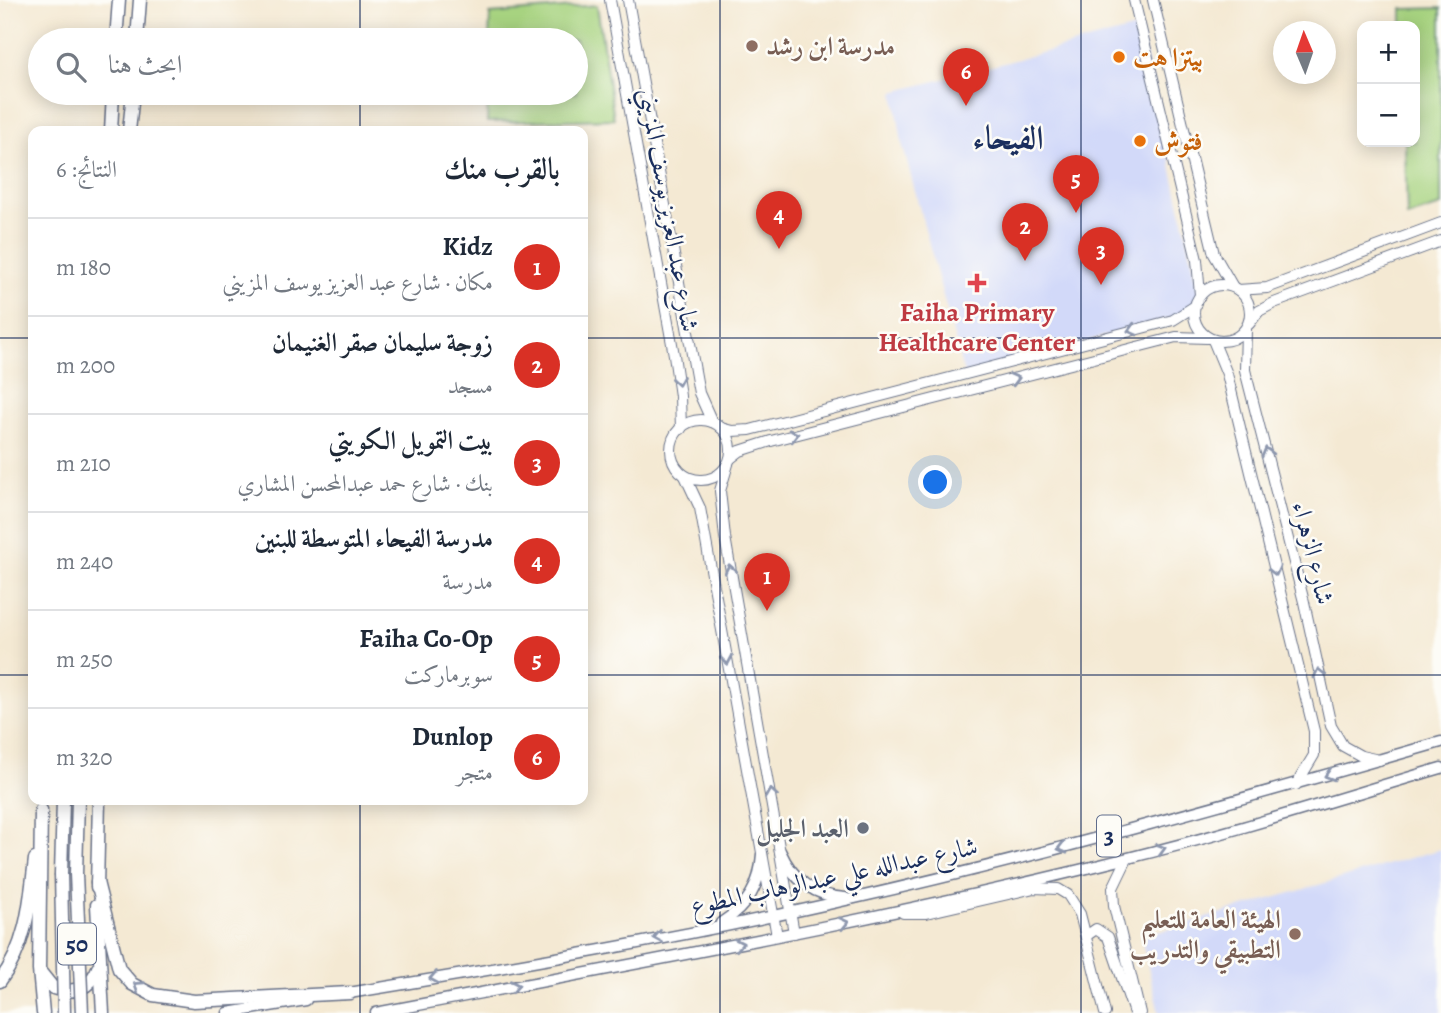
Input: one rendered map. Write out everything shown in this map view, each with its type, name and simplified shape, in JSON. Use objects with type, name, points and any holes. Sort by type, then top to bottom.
[{"type":"highway","points":[[117,28],[119,0]]},
{"type":"highway","points":[[138,28],[140,0]]},
{"type":"highway","points":[[111,126],[112,105]]},
{"type":"highway","points":[[130,126],[132,105]]},
{"type":"highway","points":[[41,805],[39,970],[43,1013]]},
{"type":"highway","points":[[0,981],[19,948],[29,916],[41,805]]},
{"type":"highway","name":"50","points":[[63,805],[61,874],[64,1013]]},
{"type":"highway","name":"50","points":[[78,805],[76,874],[82,1013]]},
{"type":"highway","points":[[99,805],[97,882],[103,1013]]},
{"type":"highway","points":[[97,882],[119,969],[132,984],[153,995],[194,1001],[350,993]]},
{"type":"highway","points":[[39,970],[45,981],[64,992],[87,986],[99,967]]},
{"type":"main road","name":"شارع عبدالله علي عبدالوهاب المطوع","points":[[228,1013],[704,929],[859,898],[1189,816],[1441,742]]},
{"type":"main road","name":"شارع عبدالله علي عبدالوهاب المطوع","points":[[376,1013],[794,933],[1127,859],[1441,768]]},
{"type":"main road","points":[[780,851],[797,879],[810,889],[825,895],[859,898]]},
{"type":"main road","points":[[704,929],[720,923],[747,902],[761,871],[762,854]]},
{"type":"street","name":"شارع عبد العزيز يوسف المزيني","points":[[610,0],[674,355],[680,396],[681,429]]},
{"type":"street","name":"شارع عبد العزيز يوسف المزيني","points":[[628,0],[699,393],[716,425]]},
{"type":"street","points":[[1134,0],[1197,260],[1200,295],[1195,306],[1196,325],[1210,339]]},
{"type":"street","points":[[1153,0],[1214,254],[1235,288],[1248,300],[1247,327]]},
{"type":"street","points":[[620,54],[628,59],[638,50]]},
{"type":"street","points":[[624,78],[630,68],[642,71]]},
{"type":"street","points":[[1200,295],[1212,287],[1267,288],[1441,223]]},
{"type":"street","points":[[685,476],[709,480],[729,461],[753,446],[1164,340],[1192,335],[1228,341],[1247,327],[1259,311],[1275,303],[1441,241]]},
{"type":"street","points":[[1365,252],[1366,264],[1373,266]]},
{"type":"street","points":[[1197,260],[1209,266],[1214,254]]},
{"type":"street","points":[[1267,288],[1266,298],[1275,303]]},
{"type":"street","points":[[777,936],[700,508],[685,476],[675,466],[671,450],[681,429],[695,421],[732,431],[750,430],[1179,317],[1195,306]]},
{"type":"street","points":[[1157,323],[1169,329],[1164,340]]},
{"type":"street","name":"شارع الزهراء","points":[[1247,327],[1245,370],[1278,495],[1329,715],[1336,737],[1343,746],[1361,756],[1380,760]]},
{"type":"street","name":"شارع الزهراء","points":[[1210,339],[1227,374],[1312,721],[1314,755],[1296,785]]},
{"type":"street","points":[[900,391],[898,401],[904,408]]},
{"type":"street","points":[[876,398],[884,404],[881,413]]},
{"type":"street","points":[[716,425],[729,438],[729,461],[720,491],[721,505],[794,933]]},
{"type":"street","points":[[750,430],[747,439],[753,446]]},
{"type":"street","points":[[1258,500],[1269,503],[1278,495]]},
{"type":"street","points":[[1264,527],[1270,518],[1284,521]]},
{"type":"street","points":[[717,603],[724,593],[736,597]]},
{"type":"street","points":[[1284,608],[1294,612],[1304,603]]},
{"type":"street","points":[[1312,721],[1324,722],[1329,715]]},
{"type":"street","points":[[740,732],[751,739],[759,729]]},
{"type":"street","points":[[1127,859],[1113,888],[1114,906],[1137,1013]]},
{"type":"street","points":[[891,913],[926,913],[1048,887],[1058,889],[1075,905],[1086,936],[1105,1013]]},
{"type":"street","points":[[1086,936],[1097,929],[1108,937],[1137,1013]]},
{"type":"shaded area","points":[[1140,27],[1200,295],[1186,314],[964,374],[902,143],[894,92]]},
{"type":"shaded area","name":"الهيئة العامة للتعليم التطبيقي والتدريب","points":[[1441,849],[1441,1013],[1159,1013],[1141,937]]},
{"type":"green space","points":[[597,5],[614,119],[487,122],[488,105],[588,105],[588,28],[489,28],[490,14]]},
{"type":"green space","points":[[1441,8],[1441,206],[1407,217],[1405,147],[1420,147],[1420,21],[1402,21],[1402,9]]},
{"type":"place","name":"مدرسة ابن رشد","points":[[752,46]]},
{"type":"place","name":"بيتزا هت","points":[[1119,57]]},
{"type":"place","name":"Dunlop","points":[[966,106]]},
{"type":"place","name":"فتوش","points":[[1140,141]]},
{"type":"place","name":"Faiha Co-Op","points":[[1076,213]]},
{"type":"place","name":"مدرسة الفيحاء المتوسطة للبنين","points":[[779,249]]},
{"type":"place","name":"زوجة سليمان صقر الغنيمان","points":[[1025,261]]},
{"type":"place","name":"Faiha Primary Healthcare Center","points":[[977,283]]},
{"type":"place","name":"بيت التمويل الكويتي","points":[[1101,285]]},
{"type":"place","name":"Kidz","points":[[767,611]]},
{"type":"place","name":"العبد الجليل","points":[[863,828]]},
{"type":"place","name":"الهيئة العامة للتعليم التطبيقي والتدريب","points":[[1295,934]]},
{"type":"district","name":"الفيحاء","points":[[1008,137]]}]
